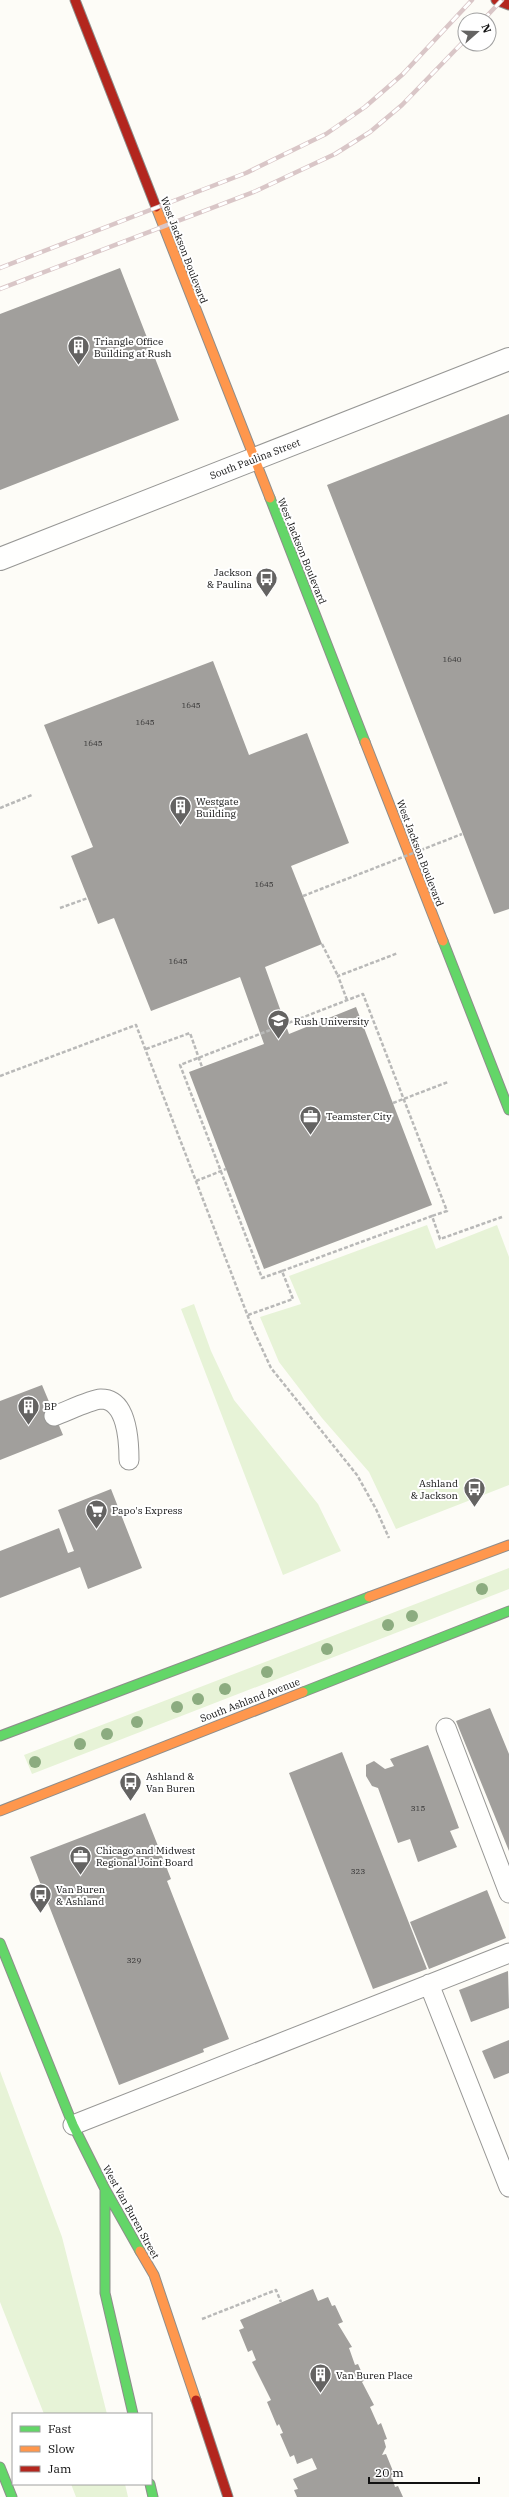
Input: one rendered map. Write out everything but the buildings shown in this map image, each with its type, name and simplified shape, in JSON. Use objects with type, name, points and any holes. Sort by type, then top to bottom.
[{"type":"main road","name":"West Jackson Boulevard","points":[[75,0],[253,459],[509,1110]]},
{"type":"main road","points":[[496,0],[509,5]]},
{"type":"main road","points":[[0,1736],[509,1545]]},
{"type":"main road","name":"South Ashland Avenue","points":[[0,1811],[509,1611]]},
{"type":"main road","name":"West Van Buren Street","points":[[0,1942],[73,2125],[105,2189],[154,2275],[228,2497]]},
{"type":"main road","points":[[105,2189],[105,2293],[133,2413]]},
{"type":"main road","points":[[0,2467],[12,2497]]},
{"type":"main road","points":[[150,2485],[153,2497]]},
{"type":"street","name":"South Paulina Street","points":[[0,559],[509,359]]},
{"type":"lane","points":[[54,1416],[100,1399],[110,1400],[117,1406],[129,1435],[129,1460]]},
{"type":"lane","points":[[446,1728],[509,1893]]},
{"type":"lane","points":[[73,2125],[509,1953]]},
{"type":"lane","points":[[429,1984],[509,2187]]},
{"type":"path","points":[[0,808],[32,795]]},
{"type":"path","points":[[303,896],[462,834]]},
{"type":"path","points":[[60,908],[88,898]]},
{"type":"path","points":[[322,944],[338,976],[347,1000]]},
{"type":"path","points":[[338,976],[398,953]]},
{"type":"path","points":[[363,994],[447,1211],[262,1278],[180,1065],[199,1058],[363,994]]},
{"type":"path","points":[[0,1076],[136,1025],[248,1315],[271,1368],[357,1475],[376,1509],[389,1538]]},
{"type":"path","points":[[146,1049],[190,1033],[202,1067]]},
{"type":"path","points":[[393,1103],[448,1082]]},
{"type":"path","points":[[196,1181],[226,1169]]},
{"type":"path","points":[[432,1216],[440,1239],[502,1217]]},
{"type":"path","points":[[248,1315],[293,1299],[282,1271]]},
{"type":"path","points":[[198,2321],[276,2290],[281,2302]]},
{"type":"green space","points":[[427,1225],[436,1249],[497,1225],[509,1257],[509,1485],[396,1529],[369,1472],[322,1418],[279,1362],[260,1317],[301,1304],[289,1276]]},
{"type":"green space","points":[[194,1304],[211,1351],[234,1400],[318,1504],[341,1551],[283,1575],[181,1309]]},
{"type":"green space","points":[[509,1568],[509,1589],[32,1774],[24,1755]]},
{"type":"green space","points":[[0,2071],[62,2237],[107,2413],[44,2413],[0,2302]]},
{"type":"green space","points":[[71,2485],[125,2485],[128,2497],[76,2497]]},
{"type":"railway","points":[[0,268],[246,173],[326,134],[365,107],[403,74],[472,0]]},
{"type":"railway","points":[[491,12],[502,0]]},
{"type":"railway","points":[[0,289],[256,191],[335,154],[370,132],[402,105],[457,48]]},
{"type":"traffic: fast","points":[[270,498],[365,742]]},
{"type":"traffic: fast","points":[[443,941],[509,1110]]},
{"type":"traffic: fast","points":[[0,1736],[369,1597]]},
{"type":"traffic: fast","points":[[303,1692],[509,1611]]},
{"type":"traffic: fast","points":[[0,1943],[73,2125],[105,2189],[140,2251]]},
{"type":"traffic: fast","points":[[105,2189],[105,2293],[133,2413]]},
{"type":"traffic: fast","points":[[0,2467],[12,2497]]},
{"type":"traffic: fast","points":[[150,2485],[153,2497]]},
{"type":"traffic: slow","points":[[156,207],[270,498]]},
{"type":"traffic: slow","points":[[365,742],[443,941]]},
{"type":"traffic: slow","points":[[369,1597],[509,1545]]},
{"type":"traffic: slow","points":[[0,1811],[303,1692]]},
{"type":"traffic: slow","points":[[140,2251],[154,2275],[196,2400]]},
{"type":"traffic: jam","points":[[75,0],[156,207]]},
{"type":"traffic: jam","points":[[496,0],[509,5]]},
{"type":"traffic: jam","points":[[196,2400],[228,2497]]},
{"type":"place","name":"Triangle Office Building at Rush","points":[[79,366]]},
{"type":"place","name":"Jackson & Paulina","points":[[267,598]]},
{"type":"place","name":"Westgate Building","points":[[181,826]]},
{"type":"place","name":"Rush University","points":[[278,1040]]},
{"type":"place","name":"Teamster City","points":[[310,1136]]},
{"type":"place","name":"BP","points":[[29,1426]]},
{"type":"place","name":"Ashland & Jackson","points":[[474,1508]]},
{"type":"place","name":"Papo's Express","points":[[96,1530]]},
{"type":"place","name":"Ashland & Van Buren","points":[[130,1802]]},
{"type":"place","name":"Chicago and Midwest Regional Joint Board","points":[[80,1876]]},
{"type":"place","name":"Van Buren & Ashland","points":[[41,1914]]},
{"type":"place","name":"Van Buren Place","points":[[320,2394]]}]
